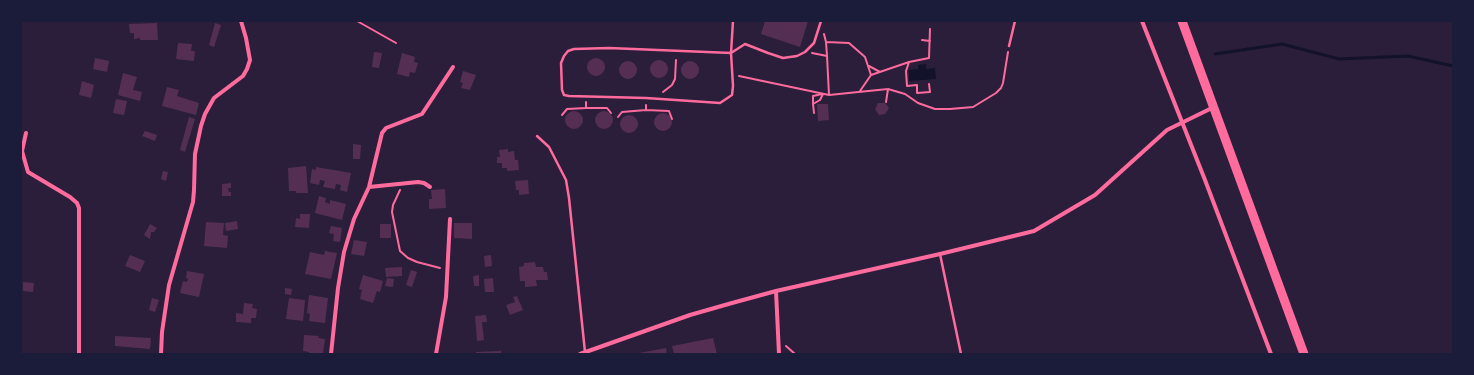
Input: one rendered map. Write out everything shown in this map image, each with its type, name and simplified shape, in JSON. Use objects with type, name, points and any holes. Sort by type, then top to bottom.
[{"type":"highway","points":[[1182,21],[1304,354]]},
{"type":"street","points":[[161,354],[162,332],[169,285],[193,202],[195,154],[201,126],[205,114],[214,98],[243,76],[250,60],[241,21]]},
{"type":"street","points":[[1142,21],[1271,354]]},
{"type":"street","points":[[331,354],[338,288],[344,252],[354,219],[369,187],[383,131],[386,128],[422,114],[453,67]]},
{"type":"street","points":[[580,354],[690,315],[776,291],[1034,231],[1047,225],[1095,194],[1167,130],[1214,108]]},
{"type":"street","points":[[26,133],[22,151],[28,172],[70,197],[77,203],[79,208],[79,354]]},
{"type":"street","points":[[369,187],[403,183],[424,183],[430,187]]},
{"type":"street","points":[[436,354],[446,297],[450,220]]},
{"type":"street","points":[[776,291],[779,354]]},
{"type":"lane","points":[[733,21],[731,53],[732,95],[720,102],[569,96],[564,94],[562,90],[561,63],[568,51],[583,48],[609,48],[731,53],[745,44],[783,58],[797,56],[805,52],[814,43],[821,22]]},
{"type":"lane","points":[[1009,46],[1015,21]]},
{"type":"lane","points":[[537,136],[549,147],[566,180],[585,352]]},
{"type":"lane","points":[[940,254],[961,354]]},
{"type":"path","points":[[357,21],[396,43]]},
{"type":"path","points":[[821,22],[826,42],[829,95]]},
{"type":"path","points":[[860,91],[871,75],[909,62],[929,58],[930,29]]},
{"type":"path","points":[[922,40],[930,41]]},
{"type":"path","points":[[826,42],[849,43],[865,57],[871,75]]},
{"type":"path","points":[[732,75],[829,95],[888,89],[905,94],[918,103],[935,109],[950,110],[972,107],[996,93],[1001,88],[1009,46]]},
{"type":"path","points":[[805,52],[827,56]]},
{"type":"path","points":[[663,99],[663,92],[672,85],[675,79],[676,60]]},
{"type":"path","points":[[909,62],[906,71],[907,86],[916,85],[917,93],[930,92],[929,84]]},
{"type":"path","points":[[869,66],[880,72]]},
{"type":"path","points":[[886,102],[888,89]]},
{"type":"path","points":[[814,113],[813,96],[823,94]]},
{"type":"path","points":[[813,104],[820,100],[823,94]]},
{"type":"path","points":[[586,97],[586,108]]},
{"type":"path","points":[[646,98],[646,110]]},
{"type":"path","points":[[562,115],[567,109],[586,108],[607,108],[611,113]]},
{"type":"path","points":[[618,117],[622,112],[646,110],[669,111],[672,119]]},
{"type":"path","points":[[403,183],[393,205],[392,212],[400,251],[408,258],[417,262],[447,269]]},
{"type":"shaded area","points":[[21,21],[1453,21],[1453,354],[21,354]]},
{"type":"shaded area","points":[[926,64],[926,69],[935,68],[936,79],[909,81],[909,70],[918,69],[918,65]]},
{"type":"building","points":[[765,21],[808,21],[800,47],[761,34]]},
{"type":"building","points":[[157,23],[158,40],[140,40],[140,38],[134,39],[134,33],[130,33],[129,24]]},
{"type":"building","points":[[215,23],[221,25],[214,47],[209,45]]},
{"type":"building","points":[[178,43],[192,44],[191,51],[195,51],[194,61],[176,59]]},
{"type":"building","points":[[374,52],[382,53],[379,68],[372,67]]},
{"type":"building","points":[[402,53],[415,57],[414,62],[418,63],[415,73],[410,72],[409,77],[397,74]]},
{"type":"building","points":[[95,58],[109,61],[107,72],[93,69]]},
{"type":"building","points":[[592,58],[600,58],[605,63],[603,74],[600,76],[592,76],[587,71],[587,63]]},
{"type":"building","points":[[655,60],[663,60],[668,65],[666,76],[663,78],[655,78],[650,73],[650,65]]},
{"type":"building","points":[[624,61],[632,61],[637,66],[635,77],[632,79],[624,79],[619,74],[619,66]]},
{"type":"building","points":[[686,61],[694,61],[699,66],[697,77],[694,79],[686,79],[681,74],[681,66]]},
{"type":"building","points":[[463,71],[476,75],[470,90],[461,88],[463,83],[460,82]]},
{"type":"building","points":[[123,73],[137,77],[133,90],[142,92],[140,101],[118,95]]},
{"type":"building","points":[[82,81],[94,85],[91,98],[79,95]]},
{"type":"building","points":[[167,87],[179,90],[177,96],[199,103],[196,115],[162,106]]},
{"type":"building","points":[[116,99],[127,101],[124,115],[113,113]]},
{"type":"building","points":[[878,103],[885,103],[889,108],[885,114],[879,115],[875,109]]},
{"type":"building","points":[[817,104],[828,104],[829,120],[818,121]]},
{"type":"building","points":[[570,111],[578,111],[583,116],[581,127],[578,129],[570,129],[565,124],[565,116]]},
{"type":"building","points":[[600,111],[608,111],[613,116],[611,127],[608,129],[600,129],[595,124],[595,116]]},
{"type":"building","points":[[659,113],[667,113],[672,118],[670,129],[667,131],[659,131],[654,126],[654,118]]},
{"type":"building","points":[[625,115],[633,115],[638,120],[636,131],[633,133],[625,133],[620,128],[620,120]]},
{"type":"building","points":[[189,117],[195,119],[185,152],[180,150]]},
{"type":"building","points":[[145,131],[157,135],[155,141],[142,136]]},
{"type":"building","points":[[353,144],[361,145],[360,159],[353,159]]},
{"type":"building","points":[[508,149],[508,152],[514,151],[515,160],[518,160],[519,170],[507,171],[507,168],[502,168],[502,163],[497,163],[497,157],[500,157],[499,150]]},
{"type":"building","points":[[306,166],[308,193],[296,193],[296,191],[289,191],[288,168]]},
{"type":"building","points":[[316,167],[351,173],[347,192],[340,190],[341,185],[336,184],[335,189],[323,187],[325,181],[320,180],[319,185],[310,183],[312,169],[316,170]]},
{"type":"building","points":[[163,171],[168,172],[166,181],[161,179]]},
{"type":"building","points":[[528,180],[529,194],[519,195],[519,190],[516,190],[515,181]]},
{"type":"building","points":[[231,183],[231,188],[228,188],[229,192],[231,192],[231,196],[222,196],[222,184]]},
{"type":"building","points":[[445,189],[446,208],[429,209],[429,199],[432,199],[431,190]]},
{"type":"building","points":[[319,196],[326,198],[325,202],[330,204],[330,200],[346,204],[342,220],[315,213]]},
{"type":"building","points":[[300,214],[310,214],[309,228],[295,227],[296,218],[300,219]]},
{"type":"building","points":[[237,221],[238,229],[226,231],[225,223]]},
{"type":"building","points":[[206,222],[224,223],[223,235],[228,236],[227,248],[204,246]]},
{"type":"building","points":[[454,223],[472,223],[472,239],[454,238]]},
{"type":"building","points":[[150,224],[157,228],[154,232],[151,232],[150,239],[144,235]]},
{"type":"building","points":[[380,224],[391,224],[391,238],[380,238]]},
{"type":"building","points":[[331,226],[342,228],[340,242],[333,241],[334,234],[329,233]]},
{"type":"building","points":[[354,240],[367,242],[364,256],[351,254]]},
{"type":"building","points":[[325,251],[337,253],[331,279],[305,274],[310,252],[324,255]]},
{"type":"building","points":[[130,255],[145,261],[140,272],[125,266]]},
{"type":"building","points":[[491,255],[492,266],[485,267],[484,256]]},
{"type":"building","points":[[535,262],[536,267],[543,267],[544,272],[547,272],[548,280],[536,280],[537,286],[525,287],[525,281],[520,281],[519,267],[524,266],[524,263]]},
{"type":"building","points":[[402,267],[402,276],[386,277],[385,268]]},
{"type":"building","points":[[411,270],[417,272],[412,287],[406,285]]},
{"type":"building","points":[[187,271],[204,274],[199,297],[180,293],[183,281],[187,282],[188,279],[186,278]]},
{"type":"building","points":[[363,275],[383,281],[380,292],[377,291],[373,303],[360,299],[362,290],[359,289]]},
{"type":"building","points":[[479,275],[479,286],[474,286],[473,276]]},
{"type":"building","points":[[387,278],[394,279],[393,287],[385,286]]},
{"type":"building","points":[[493,278],[494,292],[485,292],[484,279]]},
{"type":"building","points":[[23,282],[34,283],[33,292],[23,291]]},
{"type":"building","points":[[285,288],[292,289],[291,295],[285,294]]},
{"type":"building","points":[[309,295],[328,298],[325,323],[309,321],[310,314],[307,313]]},
{"type":"building","points":[[517,296],[523,310],[510,315],[506,305],[515,302],[513,297]]},
{"type":"building","points":[[152,298],[159,300],[155,312],[149,310]]},
{"type":"building","points":[[289,298],[305,300],[303,321],[286,319]]},
{"type":"building","points":[[244,303],[253,304],[252,308],[257,309],[256,318],[251,318],[251,323],[236,322],[236,313],[243,314]]},
{"type":"building","points":[[486,315],[487,322],[482,322],[484,340],[477,341],[475,316]]},
{"type":"building","points":[[304,335],[319,336],[318,338],[325,339],[323,354],[309,354],[309,352],[303,351]]},
{"type":"building","points":[[115,336],[151,338],[150,349],[115,346]]},
{"type":"building","points":[[713,338],[717,354],[674,354],[672,346]]},
{"type":"building","points":[[666,348],[667,354],[639,354],[639,353]]},
{"type":"building","points":[[501,351],[501,354],[476,354],[476,352]]},
{"type":"waterway","points":[[1215,54],[1282,44],[1339,59],[1408,56],[1453,66]]}]
